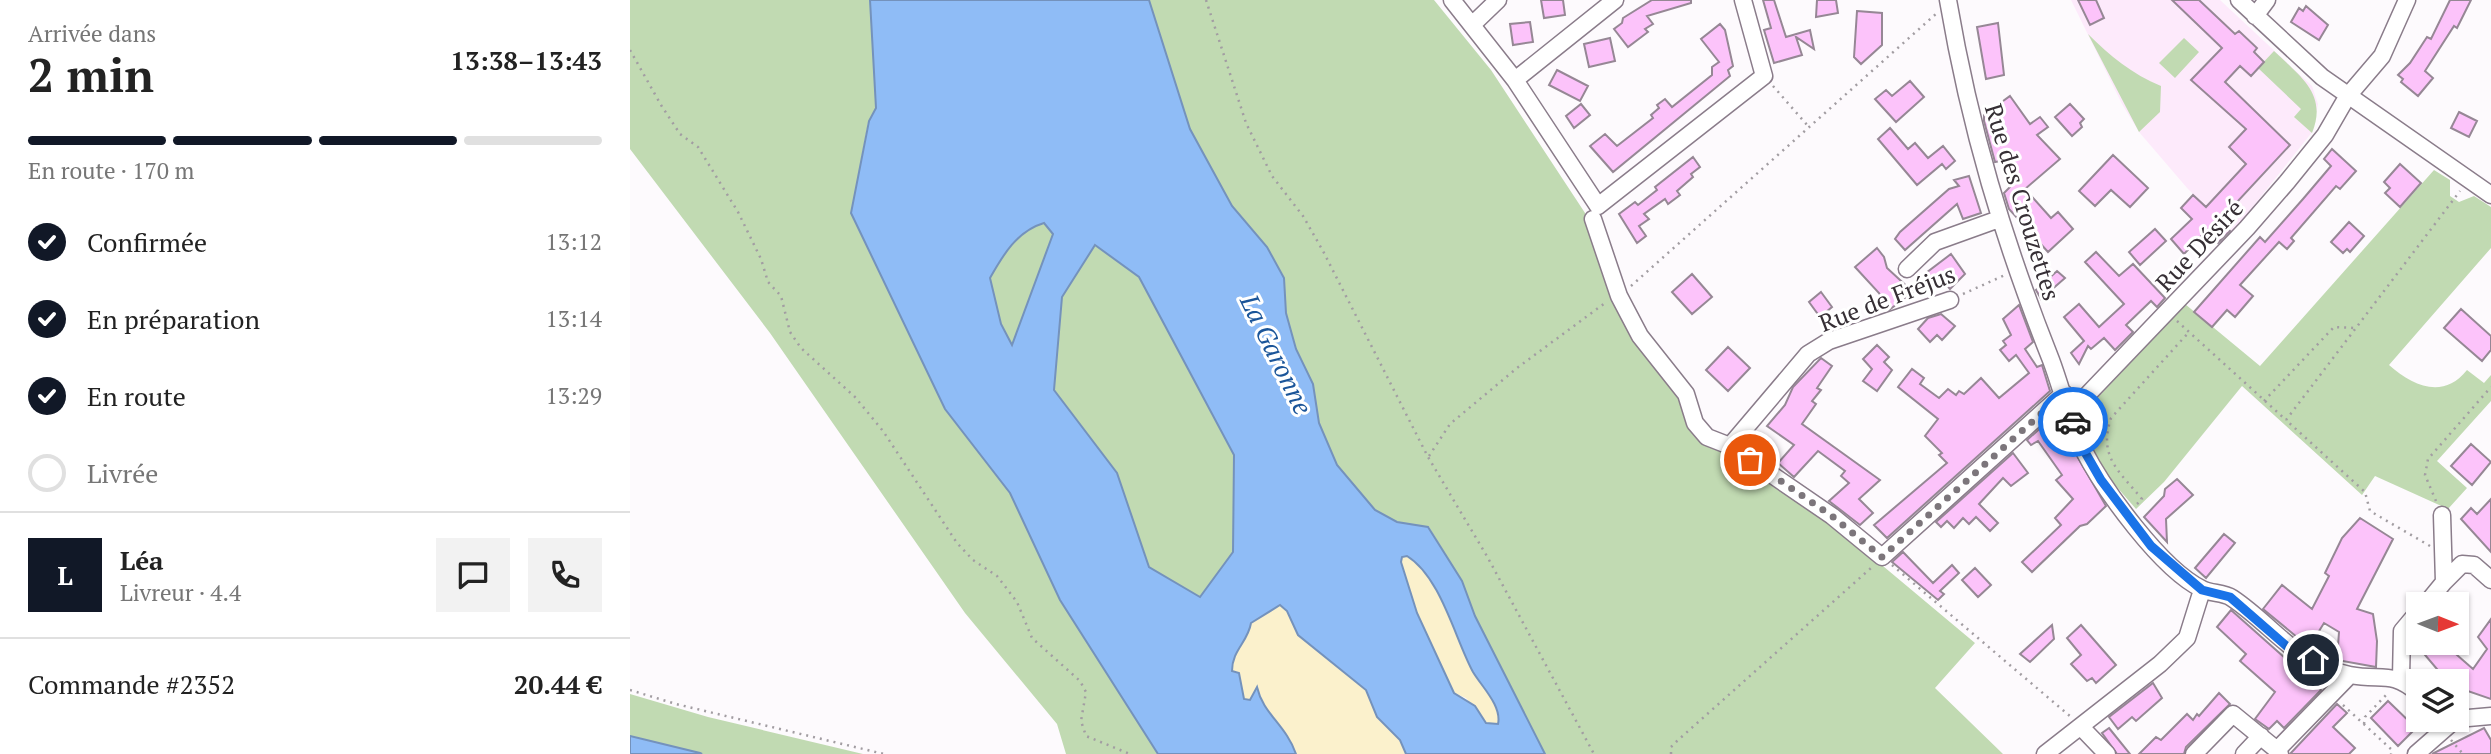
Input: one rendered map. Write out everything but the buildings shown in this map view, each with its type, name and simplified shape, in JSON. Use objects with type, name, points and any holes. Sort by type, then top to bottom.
[{"type":"street","points":[[1452,0],[1516,80],[1595,212],[1619,296],[1640,336],[1686,394],[1695,423],[1707,437],[1730,446],[1832,516],[1882,557],[2064,393]]},
{"type":"street","points":[[1472,25],[1498,0]]},
{"type":"street","points":[[1516,80],[1615,0]]},
{"type":"street","points":[[1595,212],[1764,76],[1743,0]]},
{"type":"street","points":[[2239,0],[2288,48],[2347,97],[2491,195]]},
{"type":"street","points":[[2255,16],[2267,0]]},
{"type":"street","name":"Rue Désiré","points":[[2076,410],[2287,182],[2325,135],[2347,97],[2382,56],[2407,0]]},
{"type":"street","name":"Rue des Crouzettes","points":[[1948,2],[1980,157],[2015,270],[2064,393],[2076,410],[2082,447],[2123,513],[2151,546],[2202,590]]},
{"type":"street","points":[[1907,269],[1935,242],[1999,219]]},
{"type":"street","name":"Rue de Fréjus","points":[[1730,446],[1808,354],[1829,341],[1951,300]]},
{"type":"street","points":[[2442,515],[2444,582]]},
{"type":"street","points":[[2436,592],[2462,564],[2474,565],[2491,580]]},
{"type":"street","points":[[2045,754],[2187,638],[2202,590],[2230,597],[2291,650],[2350,675],[2401,678],[2406,682]]},
{"type":"street","points":[[2401,678],[2402,631],[2406,626]]},
{"type":"street","points":[[2194,754],[2233,714],[2279,752],[2350,675]]},
{"type":"street","points":[[2469,718],[2491,716]]},
{"type":"street","points":[[2081,727],[2107,754]]},
{"type":"street","points":[[2416,754],[2442,732]]},
{"type":"street","points":[[2244,754],[2260,736]]},
{"type":"path","points":[[1206,0],[1246,123],[1272,176],[1303,216],[1323,251],[1428,457],[1488,558],[1594,754]]},
{"type":"path","points":[[1428,457],[1450,424],[1517,368],[1606,302],[1619,296],[1948,2]]},
{"type":"path","points":[[630,50],[680,134],[698,147],[738,212],[768,282],[781,296],[790,332],[876,422],[957,543],[973,560],[998,576],[1017,602],[1032,638],[1080,681],[1086,692],[1081,720],[1086,736],[1130,754]]},
{"type":"path","points":[[1764,76],[1809,127]]},
{"type":"path","points":[[2286,420],[2468,180]]},
{"type":"path","name":"Rue de Fréjus","points":[[1951,300],[2015,270]]},
{"type":"path","points":[[2168,312],[2365,492],[2370,511],[2443,554]]},
{"type":"path","points":[[2264,401],[2334,327],[2355,328]]},
{"type":"path","points":[[2123,513],[2142,499],[2110,461],[2105,446],[2111,418],[2189,332]]},
{"type":"path","points":[[2442,515],[2426,475],[2428,459],[2491,387]]},
{"type":"path","points":[[2076,410],[2106,437]]},
{"type":"path","points":[[1671,754],[1671,747],[1677,741],[1882,557],[2081,727]]},
{"type":"path","points":[[2364,724],[2365,718],[2401,678]]},
{"type":"path","points":[[630,690],[676,704],[819,736],[884,754]]},
{"type":"shaded area","points":[[2071,0],[2220,0],[2312,86],[2318,104],[2313,131],[2232,233],[2188,189],[2139,132],[2122,104]]},
{"type":"green space","points":[[630,0],[870,0],[876,108],[868,123],[851,213],[1012,494],[1060,600],[1158,754],[1066,754],[1057,724],[965,613],[770,333],[630,149]]},
{"type":"green space","points":[[1149,0],[1434,0],[1491,70],[1587,216],[1607,275],[1706,427],[1732,456],[1828,520],[1975,643],[1935,688],[2003,754],[1545,754],[1475,616],[1462,581],[1429,527],[1397,522],[1375,510],[1337,465],[1319,423],[1313,384],[1296,349],[1286,313],[1284,277],[1267,247],[1232,206],[1190,129]]},
{"type":"green space","points":[[2088,34],[2122,64],[2161,86],[2160,112],[2139,132]]},
{"type":"green space","points":[[2184,38],[2199,52],[2175,78],[2159,63]]},
{"type":"green space","points":[[2274,51],[2302,78],[2314,97],[2316,119],[2312,133],[2294,117],[2301,109],[2258,68]]},
{"type":"green space","points":[[2434,170],[2450,180],[2450,196],[2459,202],[2474,196],[2491,207],[2491,248],[2389,365],[2408,379],[2428,387],[2448,385],[2467,370],[2484,383],[2491,375],[2491,401],[2437,461],[2467,488],[2448,509],[2375,476],[2362,495],[2242,386],[2164,482],[2136,509],[2102,470],[2082,431],[2087,409],[2185,304],[2260,366]]},
{"type":"green space","points":[[1044,223],[1053,234],[1012,346],[1001,324],[990,278],[1018,238]]},
{"type":"green space","points":[[1095,245],[1139,277],[1234,455],[1233,553],[1200,597],[1149,567],[1117,473],[1054,390],[1062,297]]},
{"type":"green space","points":[[630,694],[708,717],[863,754],[702,754],[630,736]]},
{"type":"sand","points":[[1407,556],[1427,575],[1435,588],[1470,663],[1492,698],[1498,724],[1486,723],[1466,698],[1454,693],[1417,613],[1401,562],[1402,557]]},
{"type":"sand","points":[[1280,605],[1287,611],[1299,635],[1366,690],[1377,717],[1400,740],[1406,754],[1296,754],[1287,736],[1264,705],[1257,688],[1250,700],[1244,699],[1239,673],[1232,671],[1235,657],[1251,623]]},
{"type":"water","name":"La Garonne","points":[[870,0],[1149,0],[1190,129],[1232,206],[1267,247],[1284,278],[1286,313],[1296,349],[1313,384],[1319,423],[1337,465],[1375,510],[1397,522],[1428,527],[1462,581],[1475,616],[1545,754],[1406,754],[1400,740],[1377,717],[1366,690],[1298,635],[1287,611],[1280,605],[1251,623],[1235,657],[1232,671],[1239,673],[1244,699],[1250,700],[1257,687],[1264,705],[1287,735],[1296,754],[1158,754],[1060,600],[1010,493],[945,409],[851,213],[869,121],[876,108]],"holes":[[[1044,223],[1053,234],[1012,345],[1001,324],[990,278],[1018,238]],[[1095,245],[1139,277],[1234,455],[1233,552],[1200,597],[1149,567],[1117,473],[1054,390],[1062,297]],[[1407,556],[1419,566],[1438,593],[1473,672],[1497,710],[1498,724],[1486,723],[1475,706],[1454,693],[1417,613],[1401,562],[1402,557]]]},
{"type":"water","points":[[630,736],[700,753],[702,754],[630,754]]},
{"type":"way so far","points":[[1750,460],[1832,516],[1882,557],[2064,393],[2073,422]]},
{"type":"route","points":[[2073,422],[2082,447],[2101,480],[2123,513],[2151,546],[2202,590],[2230,597],[2291,650],[2313,660]]}]
